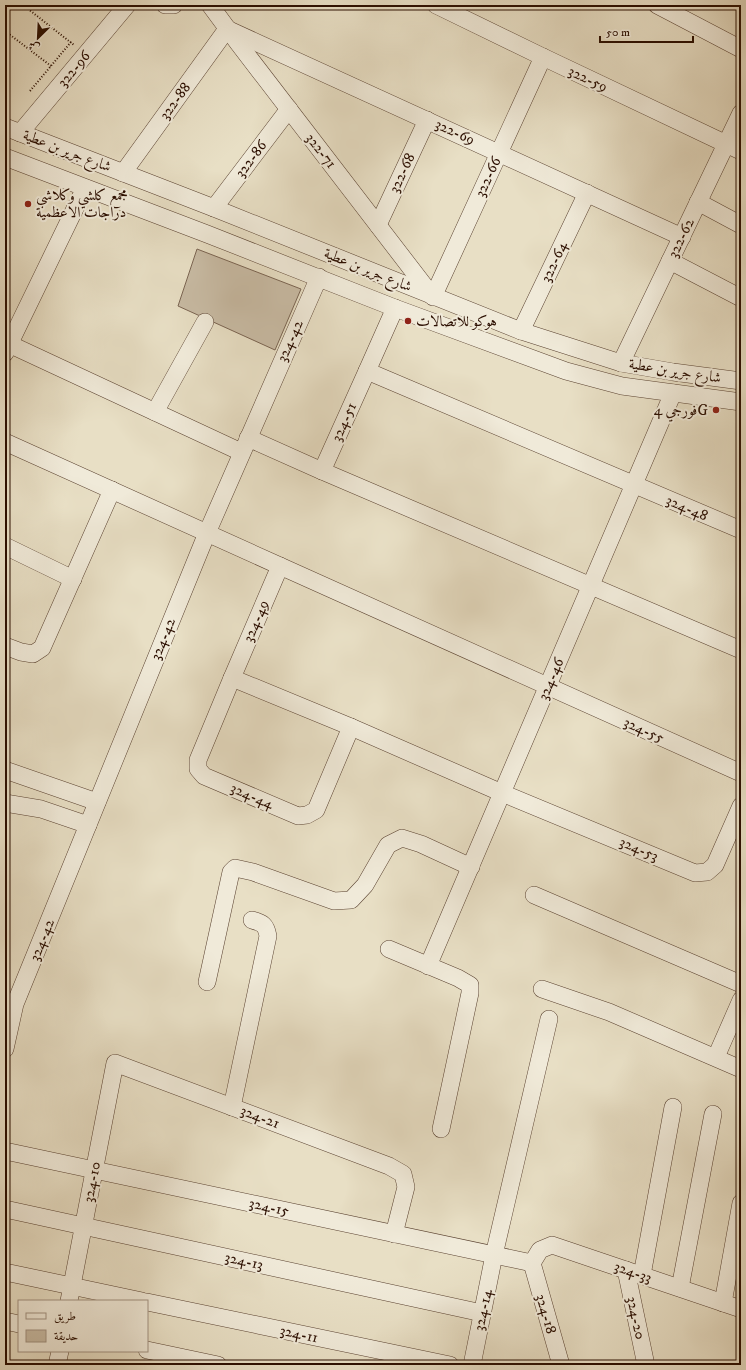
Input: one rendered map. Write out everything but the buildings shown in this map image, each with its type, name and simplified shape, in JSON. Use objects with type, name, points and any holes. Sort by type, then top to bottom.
[{"type":"street","name":"322-96","points":[[13,130],[86,54],[127,5]]},
{"type":"street","points":[[165,5],[174,5]]},
{"type":"street","name":"322-71","points":[[210,5],[433,296]]},
{"type":"street","name":"322-59","points":[[436,5],[734,147]]},
{"type":"street","points":[[657,5],[741,49]]},
{"type":"street","name":"322-69","points":[[227,29],[682,237]]},
{"type":"street","name":"322-88","points":[[123,173],[227,29]]},
{"type":"street","name":"322-66","points":[[433,296],[543,57]]},
{"type":"street","name":"322-86","points":[[214,208],[289,109]]},
{"type":"street","name":"322-62","points":[[621,363],[698,202],[734,147],[741,113]]},
{"type":"street","name":"322-68","points":[[378,225],[427,120]]},
{"type":"street","name":"شارع جرير بن عطية","points":[[13,130],[214,208],[521,331],[621,363],[741,381]]},
{"type":"street","name":"شارع جرير بن عطية","points":[[5,157],[319,277],[395,308],[566,371],[622,386],[741,402]]},
{"type":"street","points":[[85,188],[7,349],[154,412],[244,445],[322,471],[741,650]]},
{"type":"street","name":"322-64","points":[[521,331],[587,193]]},
{"type":"street","points":[[698,202],[741,225]]},
{"type":"street","points":[[670,261],[741,298]]},
{"type":"street","name":"324-42","points":[[5,1049],[10,1003],[88,825],[244,445],[319,277]]},
{"type":"street","name":"324-51","points":[[322,471],[395,308]]},
{"type":"street","points":[[475,338],[484,316]]},
{"type":"street","points":[[154,412],[205,322]]},
{"type":"street","points":[[367,371],[634,485]]},
{"type":"street","name":"324-46","points":[[428,966],[673,393]]},
{"type":"street","points":[[5,442],[548,686]]},
{"type":"street","name":"324-48","points":[[634,485],[741,530]]},
{"type":"street","points":[[5,646],[21,652],[33,654],[42,648],[112,490]]},
{"type":"street","points":[[5,546],[73,579]]},
{"type":"street","name":"324-49","points":[[232,678],[280,566]]},
{"type":"street","points":[[232,678],[351,727],[502,793]]},
{"type":"street","name":"324-44","points":[[232,678],[198,760],[198,769],[204,776],[298,816],[308,815],[316,810],[351,727]]},
{"type":"street","name":"324-55","points":[[548,686],[741,773]]},
{"type":"street","points":[[5,770],[97,802]]},
{"type":"street","name":"324-53","points":[[502,793],[695,873],[707,872],[715,865],[741,806]]},
{"type":"street","points":[[5,803],[42,809],[88,825]]},
{"type":"street","points":[[207,982],[231,872],[235,868],[253,872],[334,901],[352,900],[365,885],[388,845],[402,838],[421,844],[471,867]]},
{"type":"street","points":[[534,894],[741,984]]},
{"type":"street","points":[[232,1107],[268,936],[266,928],[261,923],[252,920]]},
{"type":"street","points":[[389,949],[458,978],[470,985],[470,993],[441,1130]]},
{"type":"street","points":[[542,989],[609,1012],[741,1069]]},
{"type":"street","points":[[716,1058],[741,1000]]},
{"type":"street","name":"324-14","points":[[472,1365],[494,1255],[549,1019]]},
{"type":"street","name":"324-21","points":[[115,1063],[389,1166],[403,1174],[406,1188],[394,1234]]},
{"type":"street","name":"324-10","points":[[71,1294],[115,1063]]},
{"type":"street","points":[[634,1273],[672,1108]]},
{"type":"street","points":[[680,1288],[713,1114]]},
{"type":"street","name":"324-15","points":[[5,1151],[532,1263]]},
{"type":"street","points":[[723,1303],[741,1203]]},
{"type":"street","name":"324-13","points":[[5,1209],[482,1313]]},
{"type":"street","name":"324-33","points":[[532,1263],[540,1250],[552,1245],[741,1309]]},
{"type":"street","name":"324-18","points":[[532,1263],[561,1365]]},
{"type":"street","points":[[5,1272],[71,1294],[132,1300]]},
{"type":"street","name":"324-20","points":[[634,1273],[646,1365]]},
{"type":"street","name":"324-11","points":[[148,1302],[450,1365]]},
{"type":"street","points":[[5,1321],[18,1324]]},
{"type":"street","points":[[148,1350],[218,1365]]},
{"type":"street","points":[[57,1365],[60,1352]]},
{"type":"path","points":[[23,5],[86,54]]},
{"type":"path","points":[[5,31],[51,66]]},
{"type":"path","points":[[30,91],[71,42]]},
{"type":"green space","points":[[197,249],[301,289],[275,350],[178,306]]},
{"type":"place","name":"مجمع كلشي وكلاشي دراجات الاعظمية","points":[[28,204]]},
{"type":"place","name":"هوكو للاتصالات","points":[[408,321]]},
{"type":"place","name":"فورجي 4G","points":[[716,410]]}]
